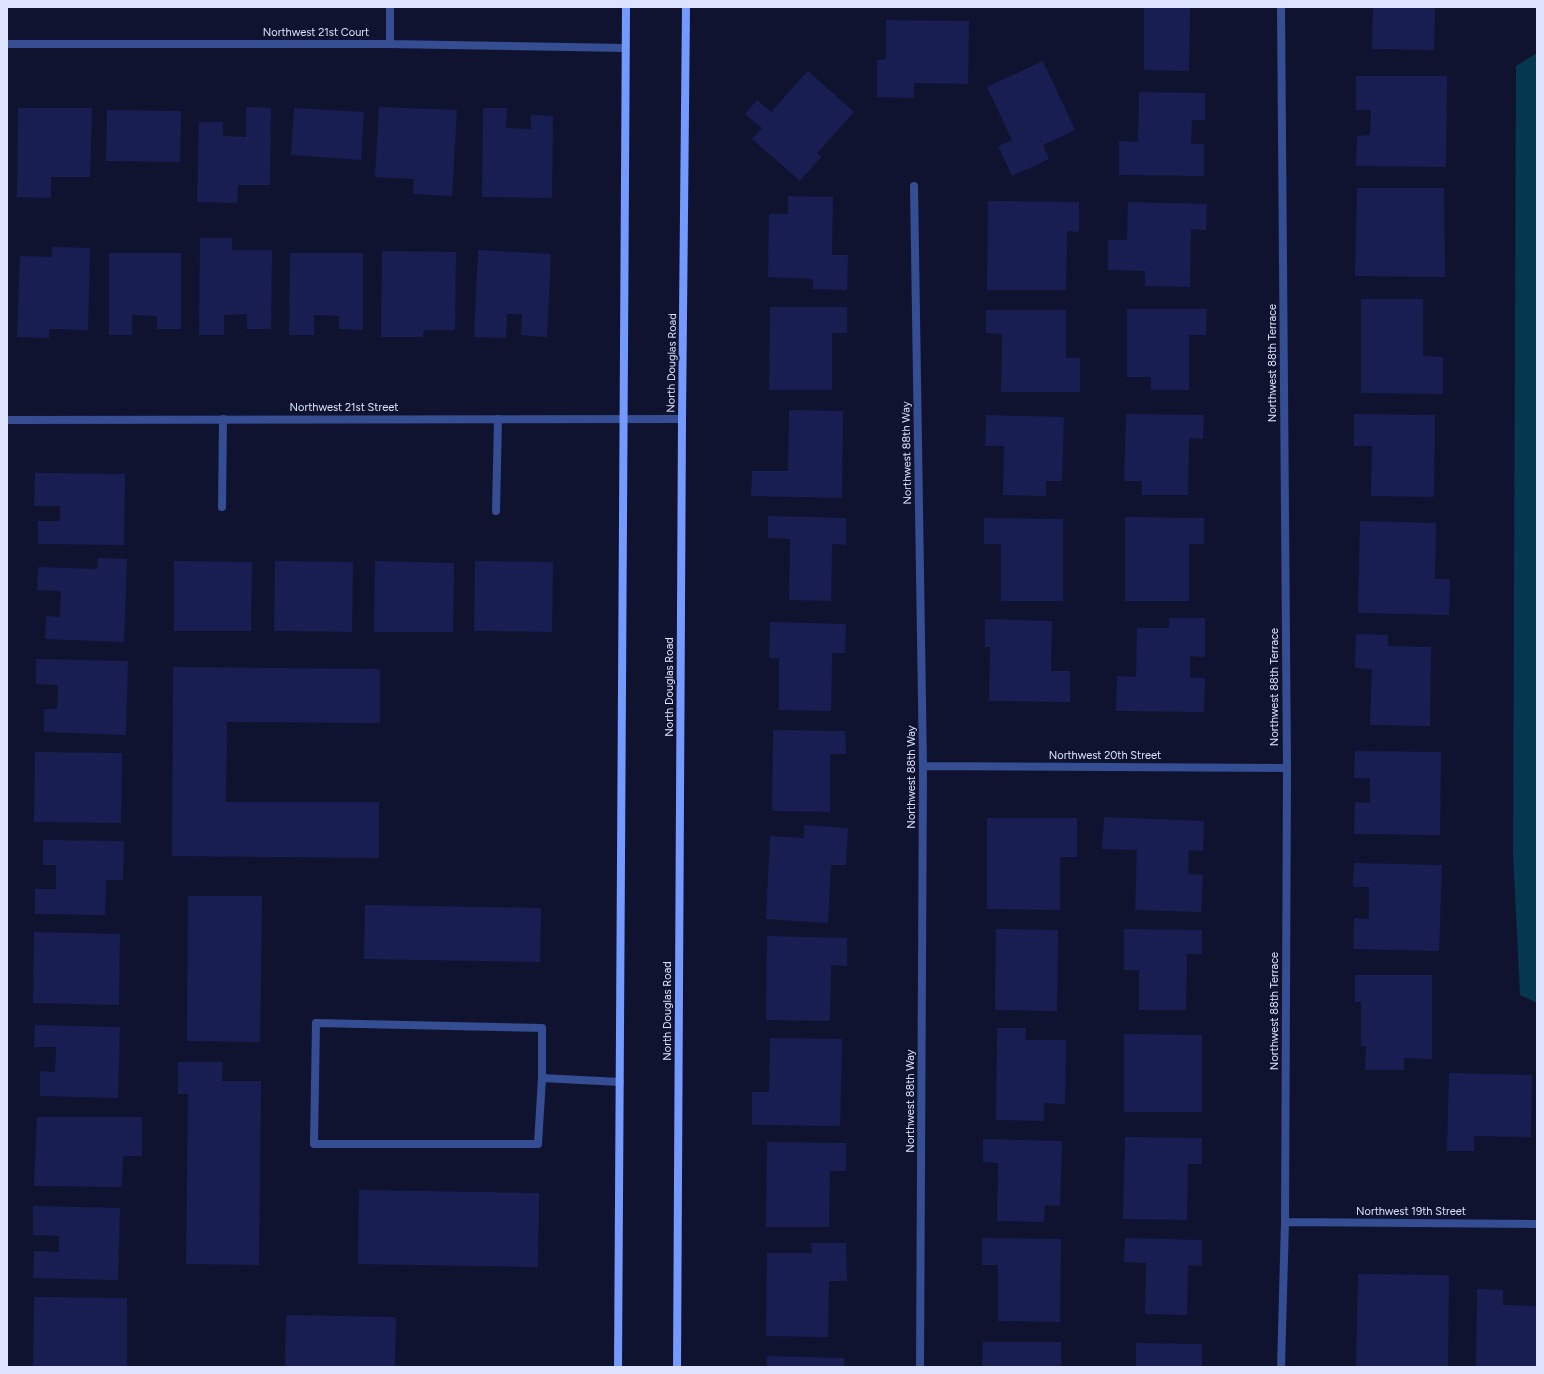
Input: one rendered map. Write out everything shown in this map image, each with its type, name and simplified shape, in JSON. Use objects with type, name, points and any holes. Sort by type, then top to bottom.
[{"type":"main road","points":[[618,1367],[626,7]]},
{"type":"main road","name":"North Douglas Road","points":[[678,1367],[682,419],[686,7]]},
{"type":"street","points":[[390,7],[390,44]]},
{"type":"street","name":"Northwest 88th Terrace","points":[[1281,7],[1287,768],[1285,1222],[1281,1367]]},
{"type":"street","name":"Northwest 21st Court","points":[[7,44],[390,44],[625,48]]},
{"type":"street","name":"Northwest 88th Way","points":[[914,186],[923,766],[920,1367]]},
{"type":"street","points":[[496,510],[498,419]]},
{"type":"street","name":"Northwest 21st Street","points":[[7,420],[682,419]]},
{"type":"street","points":[[222,507],[223,420]]},
{"type":"street","name":"Northwest 20th Street","points":[[923,766],[1287,768]]},
{"type":"street","points":[[316,1023],[542,1028],[542,1078],[538,1144],[314,1144],[316,1023]]},
{"type":"street","points":[[542,1078],[620,1082]]},
{"type":"street","name":"Northwest 19th Street","points":[[1285,1222],[1537,1224]]},
{"type":"water","points":[[1537,53],[1537,1003],[1520,995],[1513,854],[1516,66]]},
{"type":"building","points":[[1144,7],[1206,7],[1190,8],[1189,71],[1144,70]]},
{"type":"building","points":[[1373,7],[1435,7],[1434,50],[1372,49]]},
{"type":"building","points":[[886,20],[969,21],[968,84],[914,83],[914,98],[877,97],[877,60],[886,59]]},
{"type":"building","points":[[1043,61],[1075,130],[1043,145],[1049,159],[1012,176],[998,146],[1012,140],[987,87]]},
{"type":"building","points":[[808,71],[854,112],[817,153],[821,157],[800,181],[752,139],[762,128],[745,114],[757,100],[771,112]]},
{"type":"building","points":[[1356,76],[1447,76],[1446,167],[1356,166],[1357,136],[1370,135],[1371,110],[1356,110]]},
{"type":"building","points":[[1139,92],[1205,93],[1205,120],[1192,120],[1191,144],[1204,144],[1204,176],[1119,175],[1119,141],[1138,142]]},
{"type":"building","points":[[246,107],[271,108],[270,185],[238,185],[237,203],[197,202],[199,122],[223,122],[223,136],[246,137]]},
{"type":"building","points":[[379,107],[457,110],[452,196],[413,194],[414,179],[375,177]]},
{"type":"building","points":[[18,108],[92,108],[90,177],[51,177],[51,198],[17,197]]},
{"type":"building","points":[[294,108],[364,112],[361,160],[291,155]]},
{"type":"building","points":[[483,108],[507,108],[506,128],[531,129],[531,115],[553,116],[552,198],[482,197]]},
{"type":"building","points":[[107,110],[181,111],[180,162],[106,161]]},
{"type":"building","points":[[1357,188],[1444,188],[1445,277],[1355,276]]},
{"type":"building","points":[[788,196],[833,197],[832,255],[848,255],[847,290],[813,289],[813,279],[768,277],[769,214],[788,214]]},
{"type":"building","points":[[988,201],[1079,202],[1079,232],[1067,231],[1066,290],[987,290]]},
{"type":"building","points":[[1128,202],[1207,204],[1206,230],[1191,229],[1190,287],[1145,286],[1145,271],[1108,270],[1108,240],[1127,240]]},
{"type":"building","points":[[200,238],[232,238],[232,250],[272,250],[271,329],[247,329],[247,314],[224,315],[224,335],[199,335]]},
{"type":"building","points":[[52,247],[90,248],[88,330],[49,329],[49,338],[17,337],[20,256],[52,257]]},
{"type":"building","points":[[478,250],[551,254],[547,337],[521,335],[522,314],[507,314],[506,338],[474,337]]},
{"type":"building","points":[[382,251],[456,252],[455,330],[424,330],[423,337],[381,337]]},
{"type":"building","points":[[109,253],[181,253],[181,329],[157,329],[157,316],[132,315],[132,335],[109,335]]},
{"type":"building","points":[[290,253],[363,253],[363,330],[339,329],[339,316],[314,315],[314,335],[289,335]]},
{"type":"building","points":[[1361,299],[1423,299],[1423,356],[1443,357],[1443,394],[1361,393]]},
{"type":"building","points":[[770,307],[847,307],[847,333],[832,333],[832,390],[769,390]]},
{"type":"building","points":[[1127,309],[1207,309],[1206,335],[1189,335],[1189,390],[1151,390],[1151,377],[1127,377]]},
{"type":"building","points":[[986,310],[1066,310],[1066,358],[1080,358],[1080,392],[1001,392],[1002,334],[986,333]]},
{"type":"building","points":[[789,410],[843,411],[842,498],[751,496],[752,471],[788,471]]},
{"type":"building","points":[[1126,414],[1204,415],[1203,439],[1189,438],[1188,495],[1142,495],[1142,481],[1124,481]]},
{"type":"building","points":[[1354,414],[1435,415],[1434,497],[1371,496],[1372,446],[1354,446]]},
{"type":"building","points":[[986,415],[1064,417],[1062,481],[1046,481],[1046,496],[1003,495],[1004,446],[985,446]]},
{"type":"building","points":[[35,473],[125,474],[124,545],[38,544],[38,521],[60,521],[60,506],[34,506]]},
{"type":"building","points":[[768,516],[846,518],[846,545],[832,544],[831,601],[789,600],[790,539],[768,538]]},
{"type":"building","points":[[1125,517],[1204,518],[1204,544],[1189,544],[1189,601],[1125,601]]},
{"type":"building","points":[[984,518],[1063,519],[1063,601],[1001,601],[1001,544],[984,544]]},
{"type":"building","points":[[1360,521],[1436,523],[1435,579],[1450,579],[1449,615],[1358,613]]},
{"type":"building","points":[[98,558],[127,559],[124,642],[45,639],[46,616],[60,617],[61,591],[37,590],[38,567],[97,569]]},
{"type":"building","points":[[174,561],[252,562],[251,631],[174,631]]},
{"type":"building","points":[[275,561],[353,562],[352,632],[274,631]]},
{"type":"building","points":[[375,561],[454,563],[453,632],[374,632]]},
{"type":"building","points":[[475,561],[553,562],[552,632],[474,631]]},
{"type":"building","points":[[1169,618],[1205,618],[1205,657],[1190,656],[1190,678],[1205,678],[1204,712],[1116,711],[1117,676],[1136,677],[1137,628],[1169,628]]},
{"type":"building","points":[[985,619],[1052,621],[1051,671],[1070,671],[1070,702],[989,701],[990,647],[985,647]]},
{"type":"building","points":[[770,622],[846,624],[845,653],[832,653],[831,711],[779,710],[779,658],[769,658]]},
{"type":"building","points":[[1356,634],[1388,635],[1388,646],[1431,647],[1430,726],[1370,725],[1372,669],[1355,668]]},
{"type":"building","points":[[36,659],[128,661],[126,735],[44,732],[44,709],[57,709],[58,685],[36,684]]},
{"type":"building","points":[[173,667],[380,669],[380,723],[227,722],[226,802],[379,802],[379,858],[172,856]]},
{"type":"building","points":[[773,730],[845,731],[846,754],[830,754],[830,812],[772,811]]},
{"type":"building","points":[[1355,751],[1441,752],[1440,835],[1354,834],[1355,802],[1370,803],[1370,778],[1354,778]]},
{"type":"building","points":[[35,752],[122,753],[121,823],[34,822]]},
{"type":"building","points":[[1104,817],[1204,821],[1203,851],[1189,850],[1188,874],[1203,875],[1201,912],[1135,910],[1137,850],[1102,849]]},
{"type":"building","points":[[987,818],[1077,818],[1077,857],[1060,857],[1060,910],[987,909]]},
{"type":"building","points":[[804,825],[848,828],[846,865],[831,865],[828,923],[766,919],[770,836],[804,838]]},
{"type":"building","points":[[43,840],[124,841],[123,880],[106,880],[105,915],[35,914],[35,889],[56,889],[56,865],[43,865]]},
{"type":"building","points":[[1354,863],[1442,865],[1439,951],[1353,949],[1354,918],[1369,919],[1369,887],[1353,887]]},
{"type":"building","points":[[188,896],[262,896],[260,1042],[187,1041]]},
{"type":"building","points":[[365,905],[541,908],[540,962],[364,959]]},
{"type":"building","points":[[996,929],[1058,930],[1057,1011],[995,1010]]},
{"type":"building","points":[[1124,929],[1202,930],[1202,954],[1187,954],[1186,1010],[1139,1010],[1139,970],[1124,970]]},
{"type":"building","points":[[34,932],[120,934],[119,1005],[33,1003]]},
{"type":"building","points":[[767,936],[847,938],[847,966],[831,965],[830,1021],[766,1020]]},
{"type":"building","points":[[1355,975],[1432,975],[1432,1059],[1404,1058],[1404,1070],[1365,1070],[1366,1046],[1361,1046],[1361,1002],[1355,1002]]},
{"type":"building","points":[[35,1025],[120,1027],[118,1098],[40,1096],[40,1071],[55,1072],[56,1047],[34,1047]]},
{"type":"building","points":[[997,1028],[1026,1028],[1025,1040],[1066,1040],[1065,1104],[1044,1103],[1044,1121],[996,1120]]},
{"type":"building","points":[[1124,1034],[1202,1035],[1202,1112],[1124,1112]]},
{"type":"building","points":[[770,1038],[842,1039],[840,1126],[752,1125],[752,1092],[769,1092]]},
{"type":"building","points":[[178,1062],[223,1062],[222,1081],[261,1081],[259,1265],[186,1264],[188,1094],[178,1094]]},
{"type":"building","points":[[1449,1073],[1532,1075],[1531,1137],[1474,1136],[1474,1151],[1447,1151]]},
{"type":"building","points":[[37,1117],[142,1117],[142,1156],[123,1156],[122,1187],[34,1186]]},
{"type":"building","points":[[1125,1137],[1202,1138],[1202,1164],[1188,1164],[1187,1220],[1123,1219]]},
{"type":"building","points":[[983,1139],[1062,1141],[1060,1206],[1045,1205],[1044,1222],[997,1221],[998,1163],[983,1162]]},
{"type":"building","points":[[767,1142],[846,1143],[846,1171],[830,1171],[829,1227],[766,1227]]},
{"type":"building","points":[[359,1190],[539,1193],[538,1267],[358,1264]]},
{"type":"building","points":[[33,1206],[120,1208],[118,1280],[33,1278],[34,1251],[59,1252],[59,1236],[33,1235]]},
{"type":"building","points":[[982,1238],[1061,1239],[1060,1322],[998,1321],[998,1265],[982,1265]]},
{"type":"building","points":[[1125,1238],[1202,1240],[1202,1266],[1188,1265],[1187,1315],[1145,1314],[1146,1263],[1124,1262]]},
{"type":"building","points":[[811,1243],[846,1243],[847,1281],[829,1281],[828,1337],[766,1336],[767,1253],[812,1253]]},
{"type":"building","points":[[1358,1274],[1449,1275],[1448,1367],[1356,1366]]},
{"type":"building","points":[[1477,1289],[1503,1290],[1503,1305],[1537,1306],[1537,1367],[1476,1367]]},
{"type":"building","points":[[34,1297],[127,1298],[127,1367],[33,1367]]},
{"type":"building","points":[[286,1315],[396,1317],[395,1367],[285,1367]]},
{"type":"building","points":[[983,1342],[1061,1342],[1061,1367],[982,1367]]},
{"type":"building","points":[[1136,1343],[1202,1344],[1202,1367],[1136,1367]]},
{"type":"building","points":[[767,1356],[844,1358],[844,1367],[766,1367]]}]
